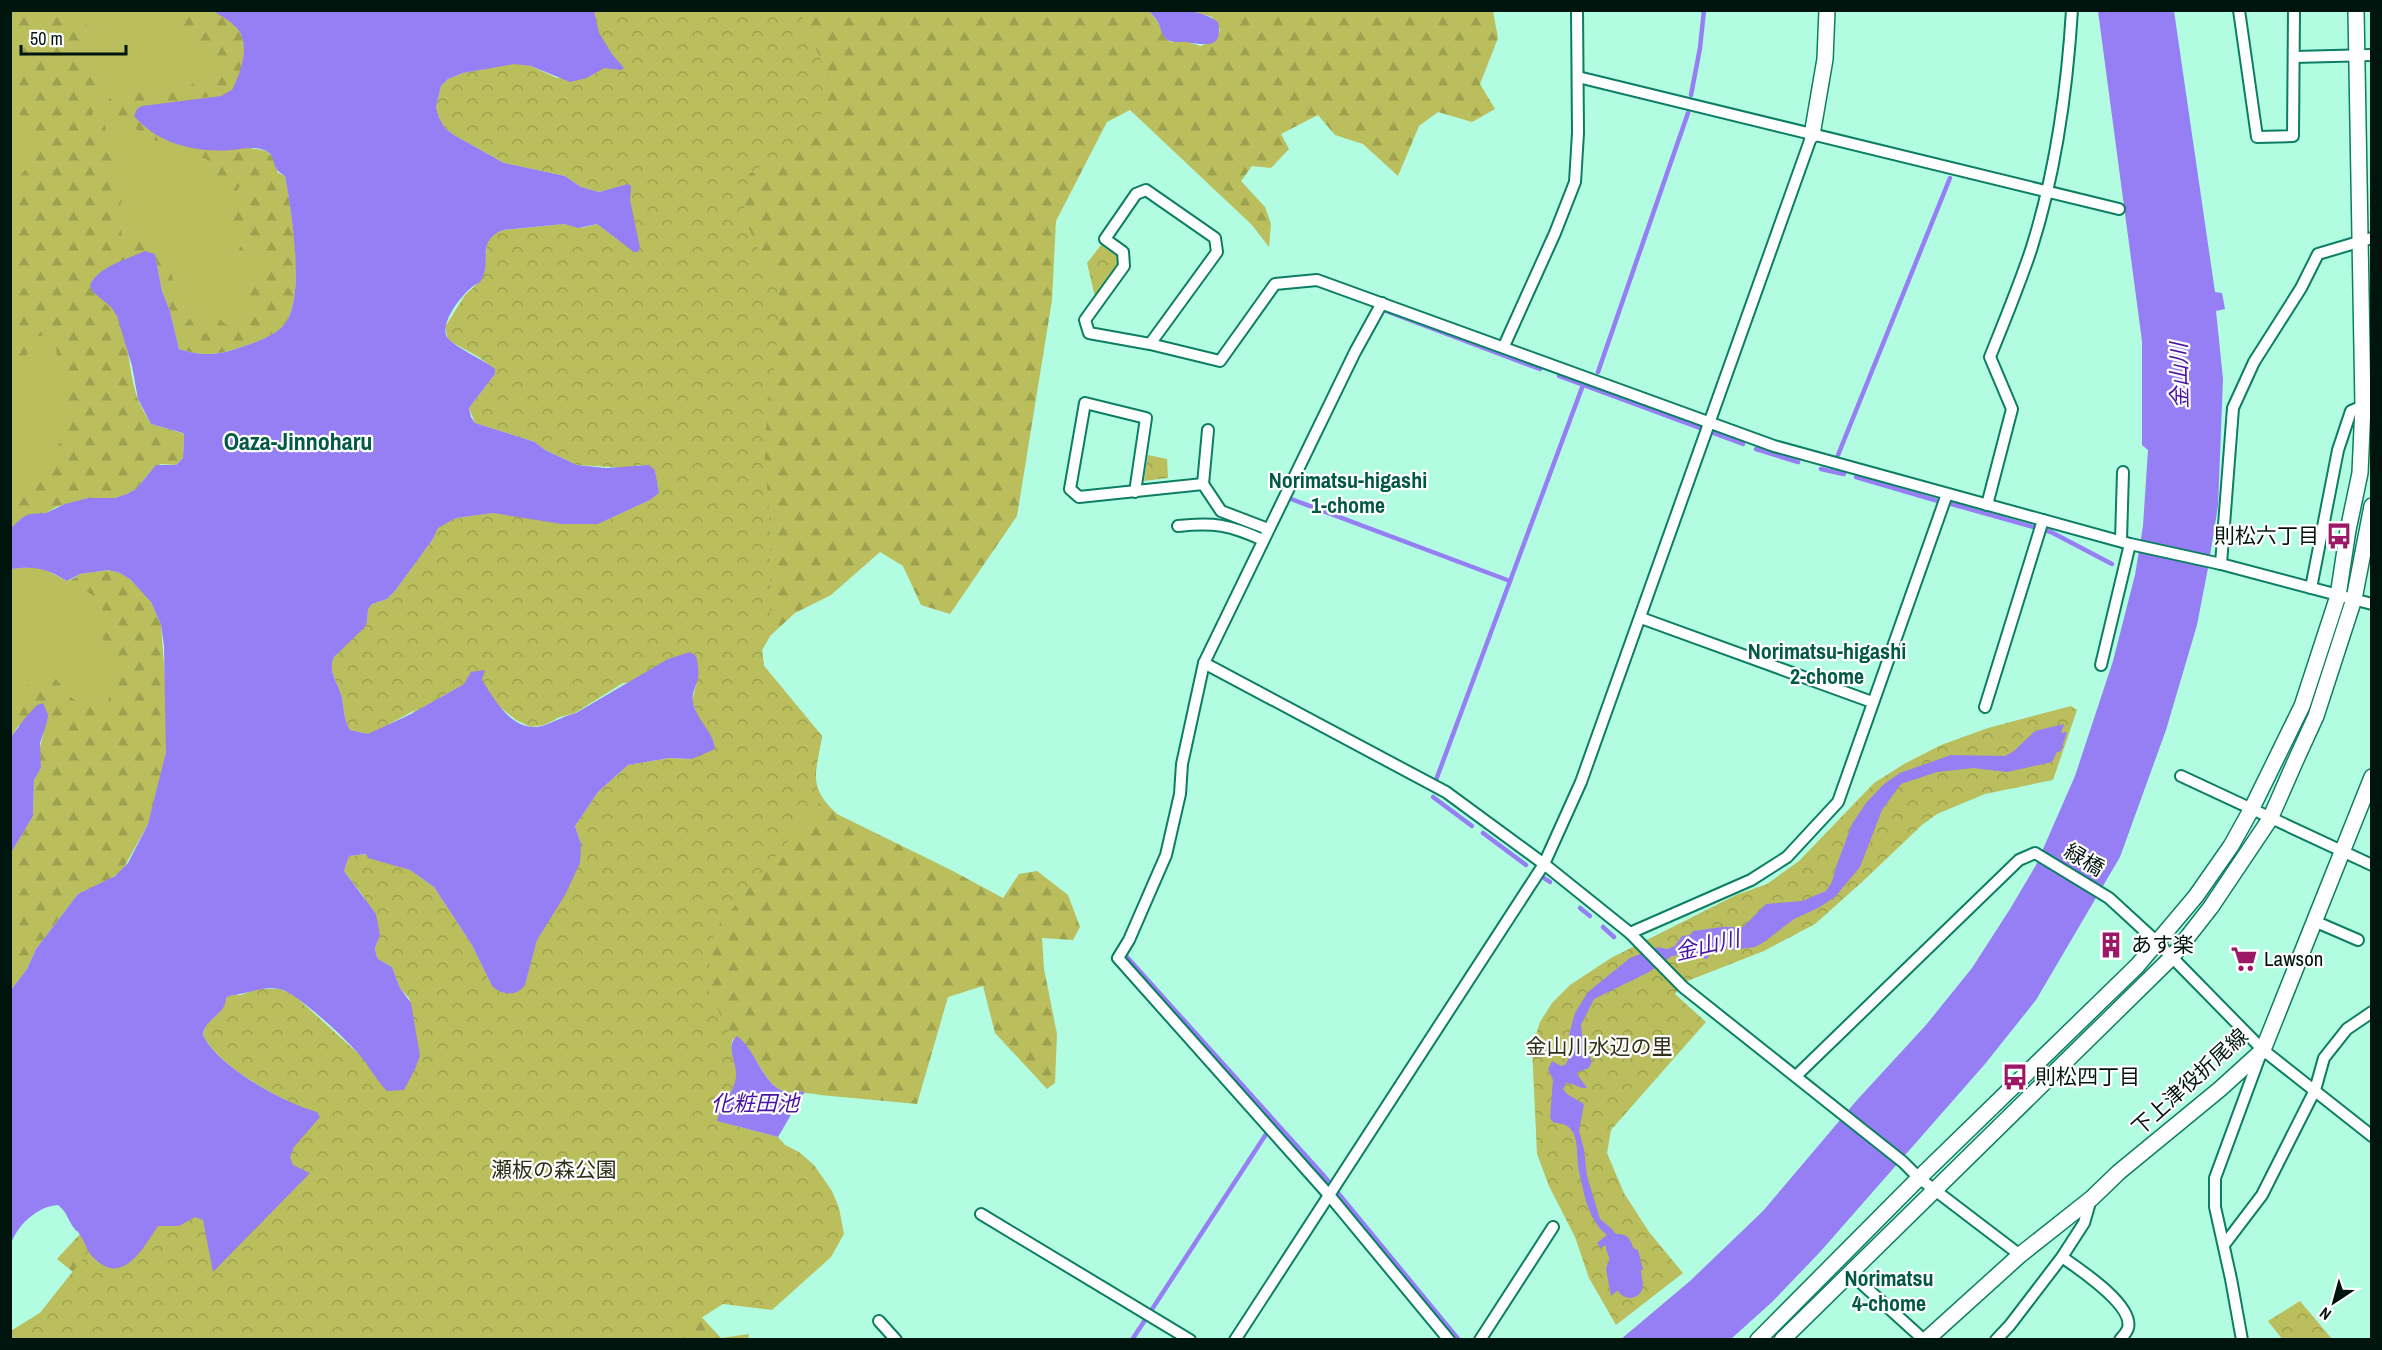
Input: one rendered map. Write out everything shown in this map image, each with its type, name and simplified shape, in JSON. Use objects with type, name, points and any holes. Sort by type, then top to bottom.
[{"type":"street","points":[[1503,346],[1555,233],[1575,182],[1577,10]]},
{"type":"street","points":[[1235,1340],[1544,864],[1581,782],[1812,135],[1825,59],[1827,10]]},
{"type":"street","points":[[1987,505],[2012,409],[1990,357],[2031,250],[2047,192],[2067,82],[2072,10]]},
{"type":"street","points":[[2239,10],[2257,137],[2293,136],[2294,10]]},
{"type":"street","points":[[1758,1340],[2158,943],[2196,896],[2231,846],[2302,705],[2338,596],[2360,473],[2366,240],[2364,55],[2356,10]]},
{"type":"street","points":[[2294,57],[2364,55]]},
{"type":"street","points":[[1578,77],[2119,210]]},
{"type":"street","points":[[1150,344],[1217,252],[1215,238],[1146,190],[1136,194],[1105,239],[1123,252],[1125,266],[1085,320],[1089,333],[1150,344],[1220,361],[1275,284],[1317,280],[1774,446],[2128,543],[2372,603]]},
{"type":"street","points":[[2218,564],[2233,408],[2254,362],[2301,288],[2318,254],[2366,240]]},
{"type":"street","points":[[1382,303],[1355,352],[1204,663],[1182,764],[1180,794],[1166,855],[1129,940],[1118,958],[1329,1195],[1449,1340]]},
{"type":"street","points":[[1135,492],[1146,418],[1085,403],[1070,489],[1079,497],[1135,492],[1203,484]]},
{"type":"street","points":[[2311,588],[2338,450],[2351,411],[2363,406]]},
{"type":"street","points":[[1208,430],[1203,484],[1221,511],[1268,529]]},
{"type":"street","points":[[2101,665],[2128,543],[2123,472]]},
{"type":"street","points":[[1630,933],[1751,880],[1787,857],[1838,802],[1947,494]]},
{"type":"street","points":[[1782,1340],[2172,957],[2211,907],[2270,819],[2316,716],[2354,599],[2372,506]]},
{"type":"street","points":[[1985,707],[2043,520]]},
{"type":"street","points":[[1178,526],[1209,523],[1240,529],[1263,540]]},
{"type":"street","points":[[1641,618],[1872,702]]},
{"type":"street","points":[[1204,663],[1446,792],[1544,864],[1630,933],[1679,982],[1903,1162],[1919,1178],[2020,1255]]},
{"type":"street","points":[[2181,776],[2372,865]]},
{"type":"street","name":"下上津役折尾線","points":[[1925,1340],[2020,1255],[2092,1198],[2119,1172],[2220,1089],[2262,1050],[2372,777]]},
{"type":"street","name":"緑橋","points":[[1796,1077],[2019,860],[2035,853],[2109,898],[2158,943],[2262,1050],[2372,1136]]},
{"type":"street","points":[[2314,921],[2358,940]]},
{"type":"street","points":[[2224,1245],[2262,1195],[2314,1090],[2324,1058],[2347,1029],[2372,1012]]},
{"type":"street","points":[[2242,1340],[2215,1207],[2215,1178],[2262,1050]]},
{"type":"street","points":[[1996,1340],[2062,1257],[2084,1223],[2092,1198]]},
{"type":"street","points":[[981,1214],[1190,1340]]},
{"type":"street","points":[[1480,1340],[1553,1227]]},
{"type":"street","points":[[2062,1257],[2111,1293],[2128,1319],[2128,1329],[2120,1340]]},
{"type":"street","points":[[1850,1274],[1925,1340]]},
{"type":"street","points":[[879,1321],[896,1340]]},
{"type":"green space","points":[[173,10],[215,11],[231,22],[240,33],[244,51],[239,75],[228,94],[142,106],[153,128],[159,135],[174,144],[198,150],[258,149],[271,155],[278,173],[285,176],[291,209],[296,276],[290,314],[279,330],[264,339],[242,347],[204,354],[179,349],[170,311],[162,291],[155,254],[145,251],[116,264],[98,297],[116,317],[121,328],[135,390],[142,408],[151,424],[182,433],[184,436],[183,458],[176,465],[161,464],[152,470],[136,489],[127,494],[115,498],[88,498],[56,507],[46,513],[23,517],[11,528],[11,487],[36,483],[50,474],[49,456],[64,438],[66,402],[57,361],[56,341],[51,335],[36,336],[28,354],[11,363],[11,185],[28,167],[26,150],[39,142],[11,102],[11,11],[82,11],[88,31],[76,50],[99,78],[92,116],[104,123],[117,169],[122,201],[114,215],[121,224],[122,237],[147,237],[161,249],[170,269],[183,327],[189,319],[196,321],[196,332],[205,334],[210,320],[220,319],[225,324],[238,325],[241,314],[248,312],[255,302],[247,297],[251,289],[245,284],[250,270],[263,267],[259,258],[262,252],[257,250],[251,257],[243,256],[239,249],[245,240],[241,238],[236,242],[230,236],[234,229],[230,218],[239,206],[239,197],[244,191],[249,192],[252,184],[242,167],[234,177],[240,186],[234,195],[221,196],[220,181],[211,173],[215,168],[206,159],[146,137],[128,122],[120,124],[106,111],[106,103],[115,92],[186,89],[193,83],[196,70],[214,76],[217,64],[207,59],[197,45],[200,36],[173,27]]},
{"type":"green space","points":[[11,11],[214,11],[252,148],[294,231],[296,263],[293,300],[193,354],[157,259],[136,255],[98,442],[11,528]]},
{"type":"green space","points":[[594,11],[1149,11],[1158,22],[1165,38],[1171,42],[1188,42],[1200,46],[1214,42],[1220,30],[1212,17],[1191,11],[1493,11],[1498,38],[1480,84],[1495,109],[1472,122],[1438,112],[1419,126],[1398,176],[1363,144],[1335,135],[1318,115],[1281,134],[1289,149],[1271,168],[1252,166],[1241,181],[1265,207],[1271,224],[1269,247],[1252,225],[1130,110],[1107,122],[1056,221],[1052,300],[1017,516],[950,614],[921,605],[903,566],[880,552],[831,595],[795,613],[770,636],[762,650],[764,666],[822,736],[816,770],[817,787],[827,804],[837,814],[1003,898],[1019,874],[1037,871],[1068,895],[1080,927],[1073,940],[1042,938],[1044,969],[1057,1034],[1055,1083],[1047,1089],[995,1033],[983,986],[948,997],[917,1104],[787,1092],[772,1083],[744,1043],[737,1037],[732,1040],[682,1296],[721,1338],[749,1334],[748,1339],[11,1340],[11,1331],[40,1313],[73,1272],[57,1259],[80,1234],[361,1056],[525,985],[537,940],[581,844],[692,759],[698,678],[464,684],[411,714],[659,493],[596,72]]},
{"type":"green space","name":"瀬板の森公園","points":[[594,11],[799,11],[833,87],[813,134],[749,174],[743,215],[782,302],[764,445],[770,525],[770,636],[762,650],[764,666],[822,736],[814,780],[822,800],[714,931],[707,986],[732,1040],[731,1048],[737,1069],[734,1088],[718,1115],[736,1126],[778,1137],[785,1145],[799,1152],[814,1165],[832,1191],[839,1208],[844,1234],[831,1257],[772,1310],[723,1304],[668,1339],[11,1340],[11,1331],[40,1313],[89,1251],[92,1256],[118,1268],[129,1265],[158,1226],[179,1226],[195,1217],[203,1219],[213,1271],[310,1173],[293,1165],[290,1157],[294,1147],[311,1129],[317,1112],[287,1101],[253,1082],[223,1059],[203,1035],[206,1025],[219,1013],[226,998],[231,994],[241,995],[257,989],[281,989],[295,996],[361,1056],[377,1081],[419,1050],[409,998],[400,988],[392,967],[378,959],[375,948],[380,935],[364,897],[344,871],[349,856],[367,854],[410,870],[434,887],[472,945],[492,986],[525,985],[537,940],[565,895],[580,863],[581,844],[575,826],[598,792],[628,765],[669,758],[692,759],[713,751],[692,701],[698,678],[623,683],[575,713],[544,725],[531,727],[516,720],[495,703],[482,680],[464,684],[368,734],[350,730],[332,668],[334,657],[367,622],[368,609],[372,604],[387,599],[395,591],[433,539],[438,527],[456,518],[493,513],[598,524],[650,500],[659,493],[655,470],[640,465],[627,468],[577,465],[545,450],[535,442],[475,423],[469,408],[495,374],[495,369],[448,340],[445,327],[465,295],[479,282],[485,267],[487,242],[494,234],[503,230],[564,224],[582,228],[597,224],[634,252],[640,248],[630,200],[631,186],[628,184],[599,192],[581,187],[565,176],[504,163],[445,128],[439,119],[436,107],[441,86],[448,79],[463,73],[514,63],[531,66],[557,78],[587,78],[604,68],[623,65],[603,41]]},
{"type":"green space","points":[[1101,245],[1117,256],[1118,264],[1095,297],[1087,263]]},
{"type":"green space","points":[[1148,455],[1167,459],[1168,478],[1144,481]]},
{"type":"green space","points":[[42,568],[67,581],[93,571],[135,668],[101,741],[11,719],[11,569]]},
{"type":"green space","points":[[108,570],[120,573],[142,591],[151,602],[161,625],[166,691],[166,752],[159,789],[148,824],[122,871],[103,883],[78,894],[36,949],[27,969],[11,990],[11,853],[33,816],[34,780],[41,768],[39,751],[48,715],[18,726],[11,737],[11,690],[55,678],[61,685],[60,690],[75,700],[97,708],[108,701],[114,680],[114,655],[101,636],[107,617],[92,595],[71,580],[80,574]]},
{"type":"green space","name":"金山川水辺の里","points":[[2071,706],[2077,710],[2053,780],[1985,794],[1937,814],[1922,825],[1815,924],[1764,951],[1682,983],[1675,994],[1706,1022],[1611,1130],[1607,1153],[1624,1193],[1649,1232],[1683,1273],[1616,1325],[1589,1278],[1575,1237],[1549,1186],[1537,1154],[1532,1047],[1540,1022],[1552,1003],[1570,985],[1611,958],[1736,895],[1767,884],[1799,861],[1874,783],[1904,764],[1941,745],[1988,728]]},
{"type":"green space","points":[[2300,1301],[2332,1339],[2282,1339],[2268,1321]]},
{"type":"water","points":[[1175,9],[1203,14],[1218,22],[1218,38],[1210,44],[1170,41],[1164,37],[1157,21],[1149,11]]},
{"type":"water","points":[[214,11],[594,11],[599,33],[624,68],[621,70],[604,68],[587,78],[570,82],[531,66],[514,64],[463,73],[448,79],[441,86],[436,107],[445,128],[504,163],[565,176],[581,187],[599,192],[628,184],[631,186],[630,200],[640,248],[638,252],[634,252],[597,224],[579,228],[564,224],[503,230],[489,240],[484,275],[453,309],[447,322],[446,335],[454,343],[495,369],[495,374],[469,408],[475,423],[535,442],[545,450],[577,465],[606,468],[649,465],[655,470],[659,493],[650,500],[598,524],[562,524],[493,513],[456,518],[438,528],[433,539],[395,591],[387,599],[372,604],[368,609],[364,628],[334,657],[332,668],[350,730],[368,734],[411,714],[464,684],[471,672],[485,670],[482,680],[499,706],[515,721],[534,727],[576,713],[668,659],[690,652],[696,656],[698,670],[693,702],[698,715],[712,737],[715,749],[692,759],[669,758],[628,765],[598,792],[575,826],[581,844],[580,863],[565,895],[537,940],[525,985],[513,993],[504,993],[492,986],[472,945],[434,887],[410,870],[368,858],[366,854],[349,856],[344,871],[376,914],[380,935],[375,948],[378,959],[392,967],[400,988],[411,1003],[420,1056],[404,1090],[387,1091],[347,1041],[288,992],[269,988],[226,998],[223,1009],[207,1025],[203,1035],[222,1059],[253,1082],[288,1101],[317,1112],[320,1117],[294,1147],[290,1157],[293,1165],[310,1173],[213,1272],[203,1220],[195,1217],[179,1226],[158,1226],[146,1245],[131,1262],[122,1267],[113,1268],[103,1265],[92,1256],[79,1233],[58,1205],[43,1209],[29,1218],[18,1230],[11,1244],[11,990],[27,969],[36,949],[78,894],[115,876],[128,863],[148,824],[166,752],[164,646],[161,625],[151,602],[131,580],[120,573],[108,570],[80,574],[67,581],[40,569],[11,569],[11,528],[30,514],[46,513],[65,504],[88,498],[115,498],[127,494],[136,489],[156,465],[176,465],[183,458],[183,433],[151,424],[138,399],[132,366],[117,316],[111,307],[92,291],[90,285],[100,273],[114,264],[145,251],[155,254],[162,291],[170,311],[179,349],[188,352],[218,353],[253,343],[279,330],[290,314],[296,276],[291,210],[285,176],[277,169],[269,152],[256,148],[218,151],[178,145],[154,134],[134,116],[137,109],[142,106],[221,96],[232,90],[243,61],[244,45],[234,25]]},
{"type":"water","points":[[2098,11],[2174,11],[2215,292],[2222,293],[2225,309],[2216,311],[2223,379],[2218,506],[2197,625],[2166,730],[2120,857],[2036,1000],[1985,1064],[1820,1252],[1772,1302],[1731,1339],[1620,1340],[1690,1281],[1763,1211],[1857,1100],[1926,1025],[1972,968],[2036,865],[2075,776],[2113,661],[2135,575],[2143,526],[2148,450],[2142,445],[2142,341]]},
{"type":"water","points":[[43,703],[48,715],[40,743],[41,768],[34,780],[33,816],[11,853],[11,737],[37,705]]},
{"type":"water","points":[[2064,724],[2061,733],[2067,732],[2061,751],[2057,752],[2052,762],[2007,772],[1973,768],[1937,772],[1901,784],[1882,810],[1860,867],[1835,897],[1794,919],[1764,942],[1755,947],[1730,950],[1725,947],[1712,951],[1707,959],[1672,956],[1649,972],[1594,999],[1581,1025],[1583,1044],[1592,1061],[1589,1068],[1577,1074],[1587,1088],[1566,1083],[1563,1089],[1584,1104],[1579,1131],[1587,1176],[1600,1219],[1612,1229],[1622,1244],[1638,1250],[1643,1269],[1611,1296],[1606,1269],[1613,1248],[1611,1242],[1601,1248],[1597,1243],[1607,1235],[1595,1222],[1588,1206],[1579,1171],[1574,1135],[1567,1126],[1553,1122],[1550,1118],[1553,1080],[1548,1069],[1552,1061],[1561,1066],[1565,1065],[1570,1056],[1569,1035],[1575,1013],[1588,992],[1630,958],[1658,947],[1667,949],[1675,946],[1682,936],[1690,935],[1693,931],[1743,927],[1766,904],[1802,901],[1826,891],[1832,882],[1852,824],[1866,803],[1883,785],[1900,773],[1951,755],[2005,756],[2014,751],[2035,731]]},
{"type":"water","name":"化粧田池","points":[[737,1036],[744,1042],[765,1076],[778,1089],[786,1092],[805,1091],[778,1137],[717,1121],[735,1083],[736,1072],[731,1050],[733,1040]]},
{"type":"waterway","points":[[1691,95],[1704,10]]},
{"type":"waterway","points":[[1598,372],[1688,113]]},
{"type":"waterway","points":[[1838,455],[1950,178]]},
{"type":"waterway","points":[[1386,311],[1540,369]]},
{"type":"waterway","points":[[1559,376],[1743,444]]},
{"type":"waterway","points":[[1436,780],[1583,385]]},
{"type":"waterway","points":[[1756,449],[1798,462]]},
{"type":"waterway","points":[[1821,469],[1844,474]]},
{"type":"waterway","points":[[1856,477],[1938,501]]},
{"type":"waterway","points":[[1291,499],[1510,581]]},
{"type":"waterway","points":[[1948,503],[2051,532],[2112,564]]},
{"type":"waterway","points":[[1433,797],[1472,826]]},
{"type":"waterway","points":[[1483,833],[1526,865]]},
{"type":"waterway","points":[[1544,878],[1550,882]]},
{"type":"waterway","points":[[1580,908],[1590,916]]},
{"type":"waterway","points":[[1603,927],[1614,937]]},
{"type":"waterway","points":[[1126,956],[1324,1176],[1459,1340]]},
{"type":"waterway","points":[[1132,1340],[1270,1128]]},
{"type":"waterway","name":"金山川","points":[[1619,1247],[1627,1267],[1630,1285]]},
{"type":"place","name":"則松六丁目","points":[[2339,536]]},
{"type":"place","name":"あす楽","points":[[2111,945]]},
{"type":"place","name":"Lawson","points":[[2244,959]]},
{"type":"place","name":"則松四丁目","points":[[2015,1077]]},
{"type":"district","name":"Oaza-Jinnoharu","points":[[298,442]]},
{"type":"district","name":"Norimatsu-higashi 1-chome","points":[[1348,492]]},
{"type":"district","name":"Norimatsu-higashi 2-chome","points":[[1827,664]]},
{"type":"district","name":"Norimatsu 4-chome","points":[[1889,1290]]}]
